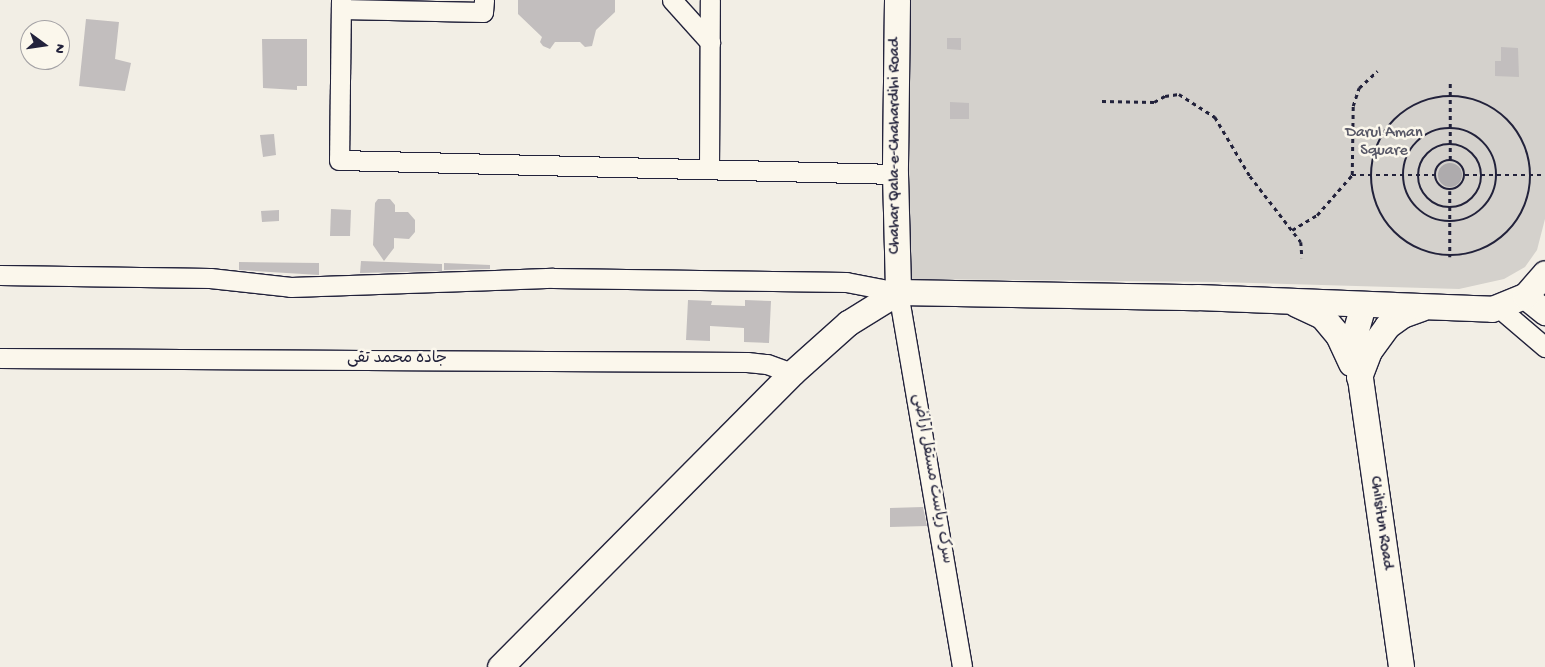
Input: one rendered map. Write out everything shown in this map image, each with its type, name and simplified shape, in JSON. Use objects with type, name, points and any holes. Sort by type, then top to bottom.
[{"type":"main road","name":"Chahar Qala-e-Chahardihi Road","points":[[897,0],[895,174],[898,292]]},
{"type":"main road","points":[[500,667],[792,373],[848,323],[898,292],[1276,300],[1422,308],[1498,307],[1525,296],[1545,273]]},
{"type":"main road","points":[[1525,296],[1545,312]]},
{"type":"main road","points":[[1276,300],[1306,306],[1322,316],[1338,335],[1358,379]]},
{"type":"main road","points":[[1358,379],[1354,336],[1364,305]]},
{"type":"main road","points":[[1358,379],[1369,351],[1387,326],[1402,315],[1422,308]]},
{"type":"main road","name":"Chilsitun Road","points":[[1358,379],[1401,667]]},
{"type":"street","points":[[484,0],[483,12],[341,5],[339,160],[895,174]]},
{"type":"street","points":[[672,0],[710,42]]},
{"type":"street","points":[[709,169],[710,0]]},
{"type":"street","points":[[0,275],[210,278],[291,288],[553,278],[846,282],[898,292]]},
{"type":"street","name":"سرک ریاست مستقل اراضی","points":[[898,292],[962,667]]},
{"type":"street","points":[[1498,307],[1545,347]]},
{"type":"street","name":"جاده محمد تقی","points":[[0,358],[747,362],[768,364],[792,373]]},
{"type":"path","points":[[1292,230],[1317,215],[1352,175],[1353,106],[1359,88],[1377,71]]},
{"type":"path","points":[[1450,80],[1450,160]]},
{"type":"path","points":[[1102,101],[1154,102],[1165,96],[1180,94],[1214,118],[1250,176],[1301,242],[1302,258]]},
{"type":"path","points":[[1450,95],[1471,97],[1493,107],[1512,123],[1525,144],[1530,175],[1530,192],[1520,217],[1502,238],[1478,252],[1450,256],[1424,252],[1400,238],[1382,217],[1372,192],[1371,164],[1380,138],[1397,116],[1420,101],[1450,95]]},
{"type":"path","points":[[1449,128],[1467,130],[1479,138],[1495,162],[1497,175],[1494,192],[1486,206],[1473,216],[1450,222],[1427,217],[1414,206],[1406,193],[1403,175],[1404,161],[1412,146],[1423,135],[1449,128]]},
{"type":"path","points":[[1449,144],[1470,150],[1477,158],[1482,175],[1474,198],[1465,204],[1450,208],[1434,204],[1426,198],[1418,175],[1423,158],[1431,150],[1449,144]]},
{"type":"path","points":[[1450,160],[1462,166],[1465,175],[1462,184],[1450,190],[1440,186],[1435,175],[1440,164],[1450,160]]},
{"type":"path","points":[[1352,175],[1435,175]]},
{"type":"path","points":[[1465,175],[1541,175]]},
{"type":"path","points":[[1450,190],[1450,256]]},
{"type":"green space","name":"Darul Aman Square","points":[[909,0],[1545,0],[1545,219],[1537,250],[1525,267],[1504,279],[1459,289],[1216,282],[907,279]]},
{"type":"shaded area","points":[[1450,163],[1458,167],[1462,175],[1458,183],[1450,187],[1442,183],[1438,175],[1442,167]]},
{"type":"building","points":[[518,0],[615,0],[615,12],[596,30],[592,46],[585,47],[580,42],[555,42],[550,49],[543,46],[540,42],[542,37],[518,14]]},
{"type":"building","points":[[86,19],[119,22],[115,59],[131,63],[125,91],[79,86]]},
{"type":"building","points":[[947,38],[961,38],[961,50],[947,49]]},
{"type":"building","points":[[262,39],[307,39],[307,86],[297,86],[297,90],[263,88]]},
{"type":"building","points":[[1501,47],[1518,48],[1519,77],[1495,76],[1495,61],[1501,61]]},
{"type":"building","points":[[950,102],[969,103],[969,119],[950,119]]},
{"type":"building","points":[[274,134],[276,155],[263,157],[260,135]]},
{"type":"building","points":[[378,199],[390,199],[395,205],[395,212],[408,212],[415,220],[415,232],[409,239],[394,238],[394,248],[384,261],[373,245],[375,203]]},
{"type":"building","points":[[331,209],[351,210],[350,236],[330,236]]},
{"type":"building","points":[[279,210],[279,221],[262,222],[261,211]]},
{"type":"building","points":[[361,261],[442,264],[442,271],[360,273]]},
{"type":"building","points":[[239,262],[319,263],[319,275],[239,270]]},
{"type":"building","points":[[444,263],[490,265],[490,269],[444,270]]},
{"type":"building","points":[[688,300],[712,301],[711,305],[745,306],[745,300],[771,301],[769,343],[744,342],[744,328],[710,326],[710,341],[686,340]]},
{"type":"building","points":[[923,507],[927,526],[890,527],[890,508]]}]
